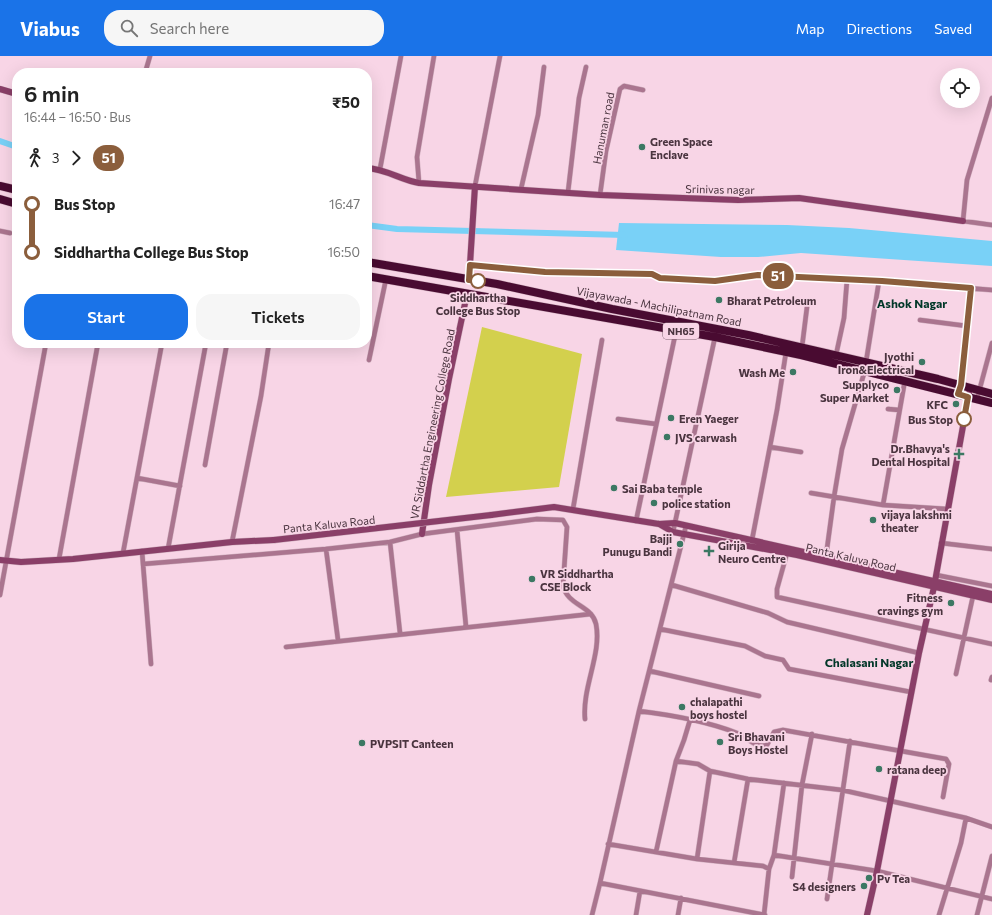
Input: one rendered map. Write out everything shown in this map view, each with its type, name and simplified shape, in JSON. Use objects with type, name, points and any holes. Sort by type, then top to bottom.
[{"type":"highway","points":[[1,188],[12,189]]},
{"type":"highway","points":[[0,199],[12,203]]},
{"type":"highway","name":"Vijayawada - Machilipatnam Road","points":[[372,263],[469,280],[802,347],[836,355],[905,380],[992,403]]},
{"type":"highway","name":"Vijayawada - Machilipatnam Road","points":[[372,277],[715,337],[961,385],[992,394]]},
{"type":"street","points":[[146,68],[150,56]]},
{"type":"street","points":[[372,168],[380,169],[401,56]]},
{"type":"street","points":[[419,183],[417,157],[434,56]]},
{"type":"street","points":[[469,280],[475,186],[500,56]]},
{"type":"street","points":[[521,189],[538,115],[544,66]]},
{"type":"street","points":[[568,192],[579,98],[586,67]]},
{"type":"street","name":"Hanuman road","points":[[600,195],[606,150],[620,88],[624,86],[643,90]]},
{"type":"street","points":[[0,89],[12,93]]},
{"type":"street","points":[[992,98],[967,180],[963,221],[992,225]]},
{"type":"street","name":"Srinivas nagar","points":[[380,169],[406,181],[419,183],[600,195],[738,200],[800,198],[963,221]]},
{"type":"street","points":[[0,231],[10,233]]},
{"type":"street","points":[[470,265],[545,272],[652,274],[660,278],[715,281],[758,275],[879,281],[992,290]]},
{"type":"street","points":[[372,346],[386,279]]},
{"type":"street","points":[[836,355],[844,318],[847,280]]},
{"type":"street","points":[[826,556],[842,449],[865,366],[879,281]]},
{"type":"street","points":[[958,394],[961,385],[971,288]]},
{"type":"street","name":"VR Siddartha Engineering College Road","points":[[422,534],[449,379],[468,294]]},
{"type":"street","points":[[802,347],[807,308]]},
{"type":"street","points":[[920,320],[967,326]]},
{"type":"street","points":[[636,521],[676,331]]},
{"type":"street","points":[[673,532],[715,337]]},
{"type":"street","points":[[573,509],[602,340]]},
{"type":"street","points":[[972,398],[979,390],[992,343]]},
{"type":"street","points":[[0,595],[3,561],[45,348]]},
{"type":"street","points":[[59,559],[97,348]]},
{"type":"street","points":[[123,553],[161,348]]},
{"type":"street","points":[[168,549],[205,348]]},
{"type":"street","points":[[205,465],[226,348]]},
{"type":"street","points":[[232,542],[261,396],[268,348]]},
{"type":"street","points":[[369,360],[372,348]]},
{"type":"street","points":[[752,540],[786,352]]},
{"type":"street","points":[[883,505],[905,380]]},
{"type":"street","points":[[866,915],[878,871],[911,692],[936,575],[947,509],[972,398],[970,388]]},
{"type":"street","points":[[888,409],[899,410]]},
{"type":"street","points":[[618,419],[656,424]]},
{"type":"street","points":[[770,447],[801,452]]},
{"type":"street","points":[[137,478],[180,486]]},
{"type":"street","points":[[810,493],[883,505],[947,509]]},
{"type":"street","name":"Panta Kaluva Road","points":[[3,561],[59,559],[232,542],[274,540],[554,507],[658,524],[675,523],[826,556],[934,584],[972,596],[992,600]]},
{"type":"street","points":[[143,564],[326,549],[390,542],[422,534],[537,519],[563,520],[567,527],[563,585],[564,592],[570,599],[591,614],[595,621],[597,640],[585,703],[586,719]]},
{"type":"street","name":"Panta Kaluva Road","points":[[658,524],[673,532],[787,553],[934,584],[992,594]]},
{"type":"street","points":[[592,915],[639,711],[686,526]]},
{"type":"street","points":[[457,530],[466,627]]},
{"type":"street","points":[[390,542],[400,634]]},
{"type":"street","points":[[941,543],[992,549]]},
{"type":"street","points":[[326,549],[338,640]]},
{"type":"street","points":[[142,551],[151,664]]},
{"type":"street","points":[[787,553],[777,589],[777,597],[963,636],[992,644]]},
{"type":"street","points":[[936,575],[992,586]]},
{"type":"street","points":[[672,585],[768,613],[787,622],[919,653]]},
{"type":"street","points":[[956,674],[972,596]]},
{"type":"street","points":[[286,647],[338,640],[591,614]]},
{"type":"street","points":[[660,629],[745,646],[765,656],[783,660],[789,669],[911,692]]},
{"type":"street","points":[[650,671],[759,696]]},
{"type":"street","points":[[639,711],[664,714],[720,726],[743,735],[756,745],[761,746],[767,745],[774,732],[779,730],[812,734],[900,750],[948,761],[942,797]]},
{"type":"street","points":[[656,852],[676,761],[690,720]]},
{"type":"street","points":[[792,877],[802,785],[812,734]]},
{"type":"street","points":[[827,899],[850,741]]},
{"type":"street","points":[[676,761],[698,764],[710,771],[748,779],[842,790],[966,818],[992,827]]},
{"type":"street","points":[[697,859],[710,771]]},
{"type":"street","points":[[734,863],[748,779]]},
{"type":"street","points":[[600,883],[764,915],[769,869],[774,855],[784,783]]},
{"type":"street","points":[[939,915],[961,843],[966,818]]},
{"type":"street","points":[[608,844],[697,859],[763,866],[769,869]]},
{"type":"street","points":[[774,855],[832,866],[878,871],[992,899]]},
{"type":"street","points":[[977,915],[983,897],[992,856]]},
{"type":"street","points":[[636,915],[640,891]]},
{"type":"street","points":[[678,915],[681,898]]},
{"type":"shaded area","points":[[482,327],[582,354],[559,487],[446,497]]},
{"type":"water","points":[[619,223],[787,225],[849,228],[992,241],[992,266],[801,253],[758,257],[721,257],[616,250]]},
{"type":"waterway","points":[[0,141],[12,145]]},
{"type":"waterway","points":[[372,226],[397,229],[625,235]]},
{"type":"bus line","name":"51","points":[[478,281],[469,280],[470,265],[545,272],[652,274],[660,278],[715,281],[749,275],[758,275],[882,281],[971,288],[961,385],[958,394],[968,397],[964,419]]},
{"type":"place","name":"Green Space Enclave","points":[[642,147]]},
{"type":"place","name":"Siddhartha College Bus Stop","points":[[478,281]]},
{"type":"place","name":"Bharat Petroleum","points":[[719,300]]},
{"type":"place","name":"Jyothi Iron&Electrical","points":[[922,362]]},
{"type":"place","name":"Wash Me","points":[[793,372]]},
{"type":"place","name":"Supplyco Super Market","points":[[897,390]]},
{"type":"place","name":"KFC","points":[[956,404]]},
{"type":"place","name":"Eren Yaeger","points":[[671,418]]},
{"type":"place","name":"Bus Stop","points":[[964,419]]},
{"type":"place","name":"JVS carwash","points":[[667,437]]},
{"type":"place","name":"Dr.Bhavya's Dental Hospital","points":[[959,454]]},
{"type":"place","name":"Sai Baba temple","points":[[614,488]]},
{"type":"place","name":"police station","points":[[654,503]]},
{"type":"place","name":"vijaya lakshmi theater","points":[[873,520]]},
{"type":"place","name":"Bajji Punugu Bandi","points":[[680,544]]},
{"type":"place","name":"Girija Neuro Centre","points":[[709,551]]},
{"type":"place","name":"VR Siddhartha CSE Block","points":[[532,579]]},
{"type":"place","name":"Fitness cravings gym","points":[[951,603]]},
{"type":"place","name":"chalapathi boys hostel","points":[[682,707]]},
{"type":"place","name":"Sri Bhavani Boys Hostel","points":[[720,742]]},
{"type":"place","name":"PVPSIT Canteen","points":[[362,743]]},
{"type":"place","name":"ratana deep","points":[[879,769]]},
{"type":"place","name":"Pv Tea","points":[[869,878]]},
{"type":"place","name":"S4 designers","points":[[864,886]]},
{"type":"district","name":"Ashok Nagar","points":[[912,303]]},
{"type":"district","name":"Chalasani Nagar","points":[[869,662]]}]
